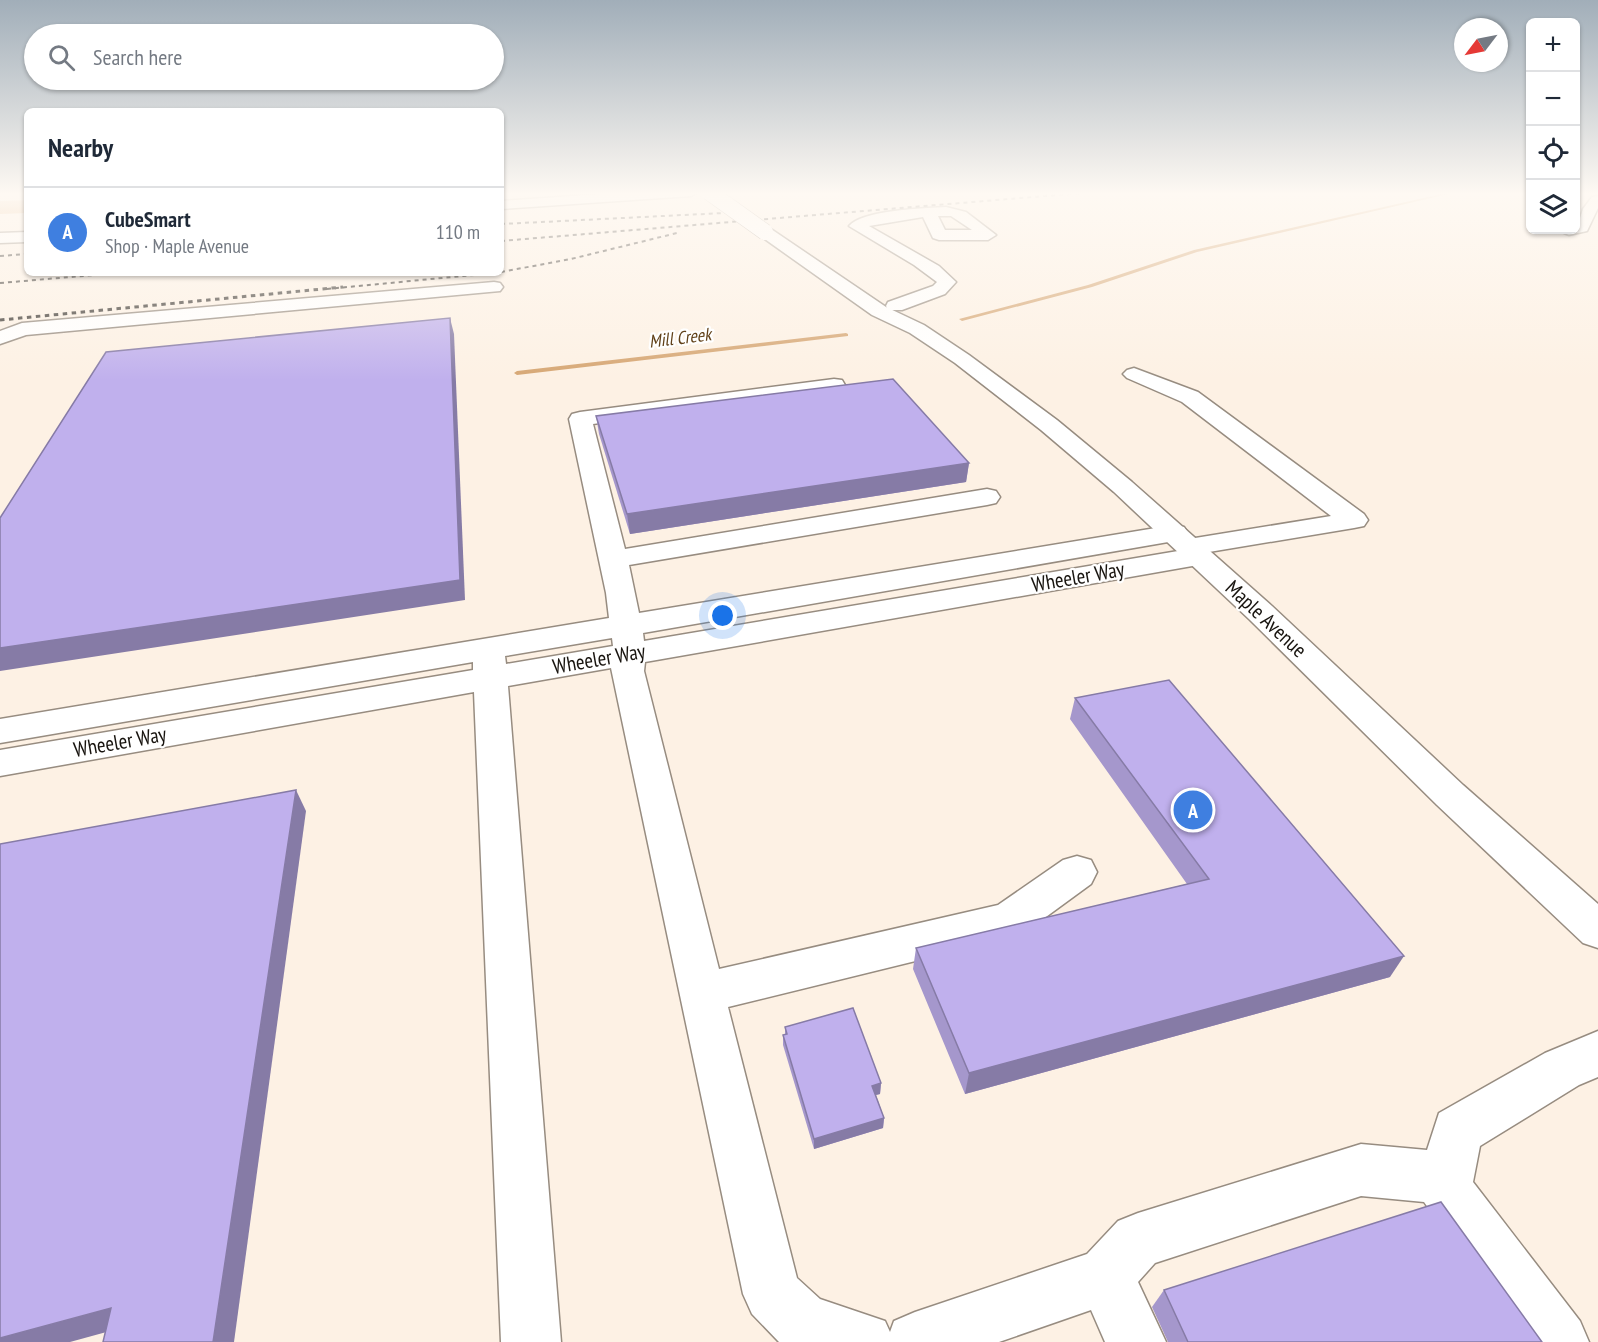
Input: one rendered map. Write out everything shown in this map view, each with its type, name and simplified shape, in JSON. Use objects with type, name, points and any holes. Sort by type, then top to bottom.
[{"type":"main road","name":"Maple Avenue","points":[[798,255],[879,311],[917,329],[962,359],[1049,425],[1123,487],[1261,613],[1450,795],[1598,930]]},
{"type":"main road","name":"Maple Avenue","points":[[821,255],[896,306],[917,329]]},
{"type":"main road","points":[[896,306],[939,290],[947,282],[944,275],[908,255]]},
{"type":"main road","points":[[0,338],[22,329],[494,287]]},
{"type":"main road","name":"Wheeler Way","points":[[0,731],[490,663],[1354,520],[1190,397],[1134,374]]},
{"type":"main road","points":[[834,385],[580,419],[613,559],[628,640],[627,671],[704,993],[772,1294],[803,1324],[864,1342]]},
{"type":"main road","points":[[613,559],[987,497]]},
{"type":"main road","points":[[490,663],[531,1342]]},
{"type":"main road","name":"Wheeler Way","points":[[0,763],[490,663]]},
{"type":"main road","points":[[704,993],[1010,920],[1077,872]]},
{"type":"main road","points":[[1559,1342],[1445,1190],[1457,1131],[1562,1069],[1598,1054]]},
{"type":"main road","points":[[915,1342],[1105,1276],[1138,1241],[1361,1170],[1447,1178]]},
{"type":"main road","points":[[1105,1276],[1136,1342]]},
{"type":"building","points":[[450,318],[460,580],[0,648],[0,518],[106,352]]},
{"type":"building","points":[[893,379],[969,463],[627,514],[596,416]]},
{"type":"building","points":[[1169,680],[1404,956],[969,1073],[916,948],[1209,879],[1075,698]]},
{"type":"building","points":[[296,790],[213,1342],[103,1342],[111,1308],[0,1338],[0,844]]},
{"type":"building","points":[[853,1008],[881,1083],[872,1086],[884,1118],[814,1139],[783,1035],[787,1034],[785,1027]]},
{"type":"building","points":[[1441,1202],[1542,1342],[1188,1342],[1164,1290]]},
{"type":"waterway","name":"Mill Creek","points":[[962,319],[1090,286],[1185,255]]},
{"type":"waterway","name":"Mill Creek","points":[[517,373],[846,335]]},
{"type":"railway","points":[[0,256],[19,255]]},
{"type":"railway","points":[[504,271],[589,255]]},
{"type":"railway","points":[[0,283],[83,276]]},
{"type":"railway","points":[[327,289],[463,276]]},
{"type":"railway","points":[[0,320],[343,287]]},
{"type":"place","name":"CubeSmart","points":[[1193,810]]}]
